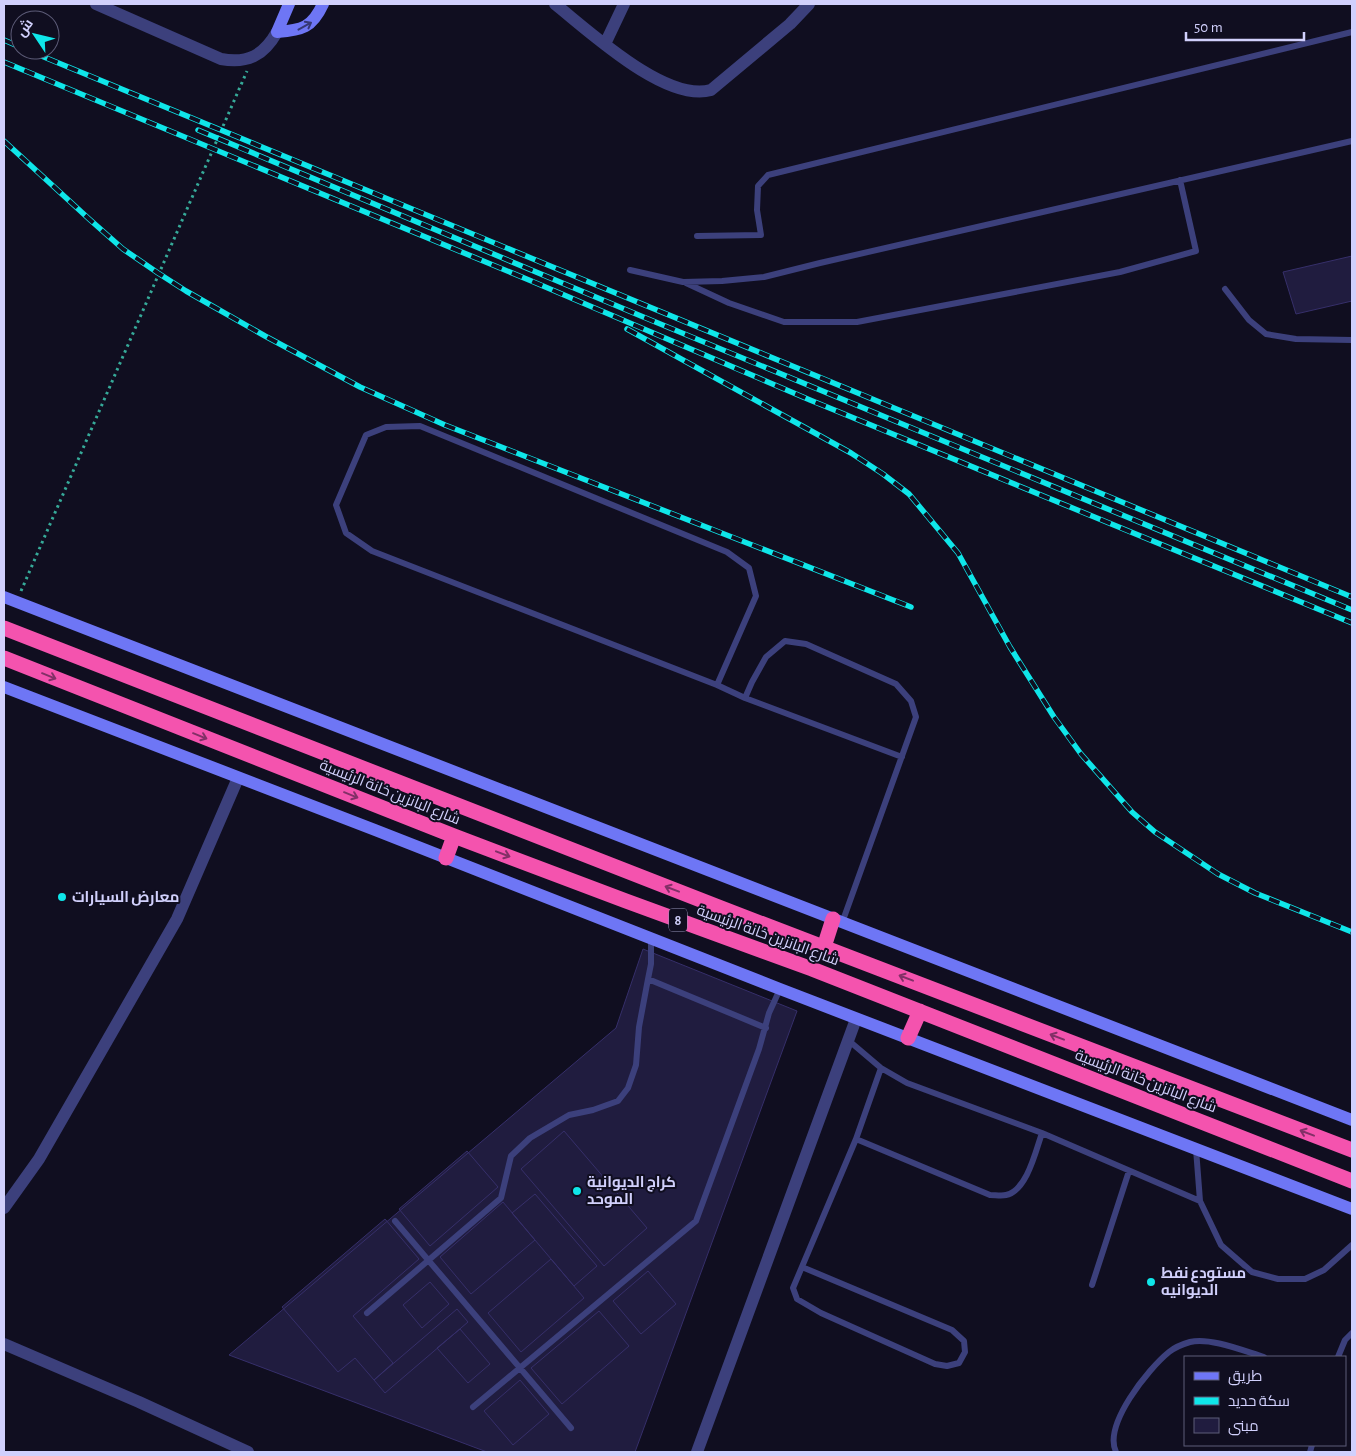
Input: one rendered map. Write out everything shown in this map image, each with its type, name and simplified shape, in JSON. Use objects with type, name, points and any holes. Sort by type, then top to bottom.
[{"type":"highway","name":"شارع البانزين خانة الرئيسية","points":[[4,628],[1352,1150]]},
{"type":"highway","name":"شارع البانزين خانة الرئيسية","points":[[4,658],[454,836],[920,1011],[1352,1181]]},
{"type":"highway","points":[[446,858],[454,836]]},
{"type":"highway","points":[[824,947],[837,921]]},
{"type":"highway","points":[[908,1038],[920,1011]]},
{"type":"main road","points":[[289,4],[277,32],[293,31],[307,26],[317,16],[323,4]]},
{"type":"main road","points":[[4,597],[1352,1120]]},
{"type":"main road","points":[[4,686],[856,1019],[1352,1209]]},
{"type":"street","points":[[96,4],[221,59],[232,61],[243,60],[263,52],[277,32]]},
{"type":"street","points":[[555,4],[635,66],[673,87],[702,93],[711,90],[790,24],[808,4]]},
{"type":"street","points":[[605,44],[624,4]]},
{"type":"street","points":[[4,1208],[39,1159],[177,919],[238,778]]},
{"type":"street","points":[[697,1452],[856,1019]]},
{"type":"street","points":[[4,1344],[139,1402],[248,1452]]},
{"type":"lane","points":[[697,236],[761,235],[757,210],[758,186],[768,175],[1352,32]]},
{"type":"lane","points":[[683,282],[764,277],[1352,141]]},
{"type":"lane","points":[[630,270],[683,282],[728,303],[784,322],[857,322],[1120,272],[1196,251],[1180,180]]},
{"type":"lane","points":[[1225,289],[1249,320],[1266,334],[1296,339],[1352,340]]},
{"type":"lane","points":[[717,685],[756,596],[749,568],[727,552],[420,426],[386,428],[366,435],[336,506],[346,533],[372,551],[902,758]]},
{"type":"lane","points":[[745,698],[766,657],[785,641],[806,644],[896,684],[911,700],[916,717],[902,758],[837,921]]},
{"type":"lane","points":[[367,1313],[501,1198],[511,1156],[530,1138],[569,1115],[593,1110],[618,1101],[623,1095],[628,1088],[636,1065],[639,1027],[651,964],[651,939]]},
{"type":"lane","points":[[648,979],[766,1028]]},
{"type":"lane","points":[[473,1407],[696,1220],[766,1028],[769,1013],[780,989]]},
{"type":"lane","points":[[848,1040],[881,1068],[907,1083],[1042,1133],[1200,1201]]},
{"type":"lane","points":[[802,1267],[952,1330],[964,1341],[965,1352],[958,1363],[948,1366],[935,1364],[821,1313],[797,1299],[793,1288],[856,1139],[881,1068]]},
{"type":"lane","points":[[856,1139],[990,1194],[1007,1196],[1027,1176],[1042,1133]]},
{"type":"lane","points":[[1196,1149],[1200,1201],[1221,1245],[1252,1272],[1278,1279],[1305,1279],[1324,1270],[1352,1245]]},
{"type":"lane","points":[[1092,1285],[1129,1171]]},
{"type":"lane","points":[[394,1221],[571,1428]]},
{"type":"lane","points":[[1338,1356],[1345,1340],[1352,1333]]},
{"type":"lane","points":[[1116,1452],[1113,1446],[1119,1415],[1138,1386],[1170,1351],[1191,1342],[1220,1343],[1261,1356]]},
{"type":"path","points":[[17,602],[253,57]]},
{"type":"building","points":[[1352,256],[1352,301],[1296,314],[1283,272]]},
{"type":"building","name":"كراج الديوانية الموحد","points":[[643,949],[797,1011],[635,1452],[487,1452],[229,1355],[616,1028]]},
{"type":"building","points":[[564,1131],[647,1228],[604,1266],[521,1169]]},
{"type":"building","points":[[467,1151],[498,1187],[430,1246],[399,1209]]},
{"type":"building","points":[[535,1194],[597,1266],[574,1286],[512,1213]]},
{"type":"building","points":[[503,1202],[535,1240],[471,1294],[440,1257]]},
{"type":"building","points":[[385,1219],[419,1259],[353,1316],[393,1363],[374,1380],[355,1358],[338,1372],[282,1307]]},
{"type":"building","points":[[551,1259],[584,1298],[521,1352],[488,1313]]},
{"type":"building","points":[[648,1271],[676,1304],[641,1334],[613,1301]]},
{"type":"building","points":[[430,1282],[449,1304],[422,1328],[403,1305]]},
{"type":"building","points":[[457,1309],[468,1322],[385,1393],[374,1380]]},
{"type":"building","points":[[599,1311],[629,1346],[562,1404],[531,1368]]},
{"type":"building","points":[[460,1329],[490,1364],[468,1383],[437,1348]]},
{"type":"building","points":[[520,1380],[549,1414],[513,1445],[484,1411]]},
{"type":"railway","points":[[4,40],[10,43]]},
{"type":"railway","points":[[51,60],[1352,597]]},
{"type":"railway","points":[[4,62],[529,280],[810,400],[1352,623]]},
{"type":"railway","points":[[198,130],[641,316],[1352,610]]},
{"type":"railway","points":[[4,141],[123,249],[186,291],[360,387],[445,425],[911,607]]},
{"type":"railway","points":[[627,329],[851,453],[909,494],[958,553],[1010,647],[1054,717],[1081,754],[1132,812],[1155,832],[1218,874],[1255,893],[1352,932]]},
{"type":"place","name":"معارض السيارات","points":[[62,897]]},
{"type":"place","name":"كراج الديوانية الموحد","points":[[577,1191]]},
{"type":"place","name":"مستودع نفط الديوانيه","points":[[1151,1282]]}]
